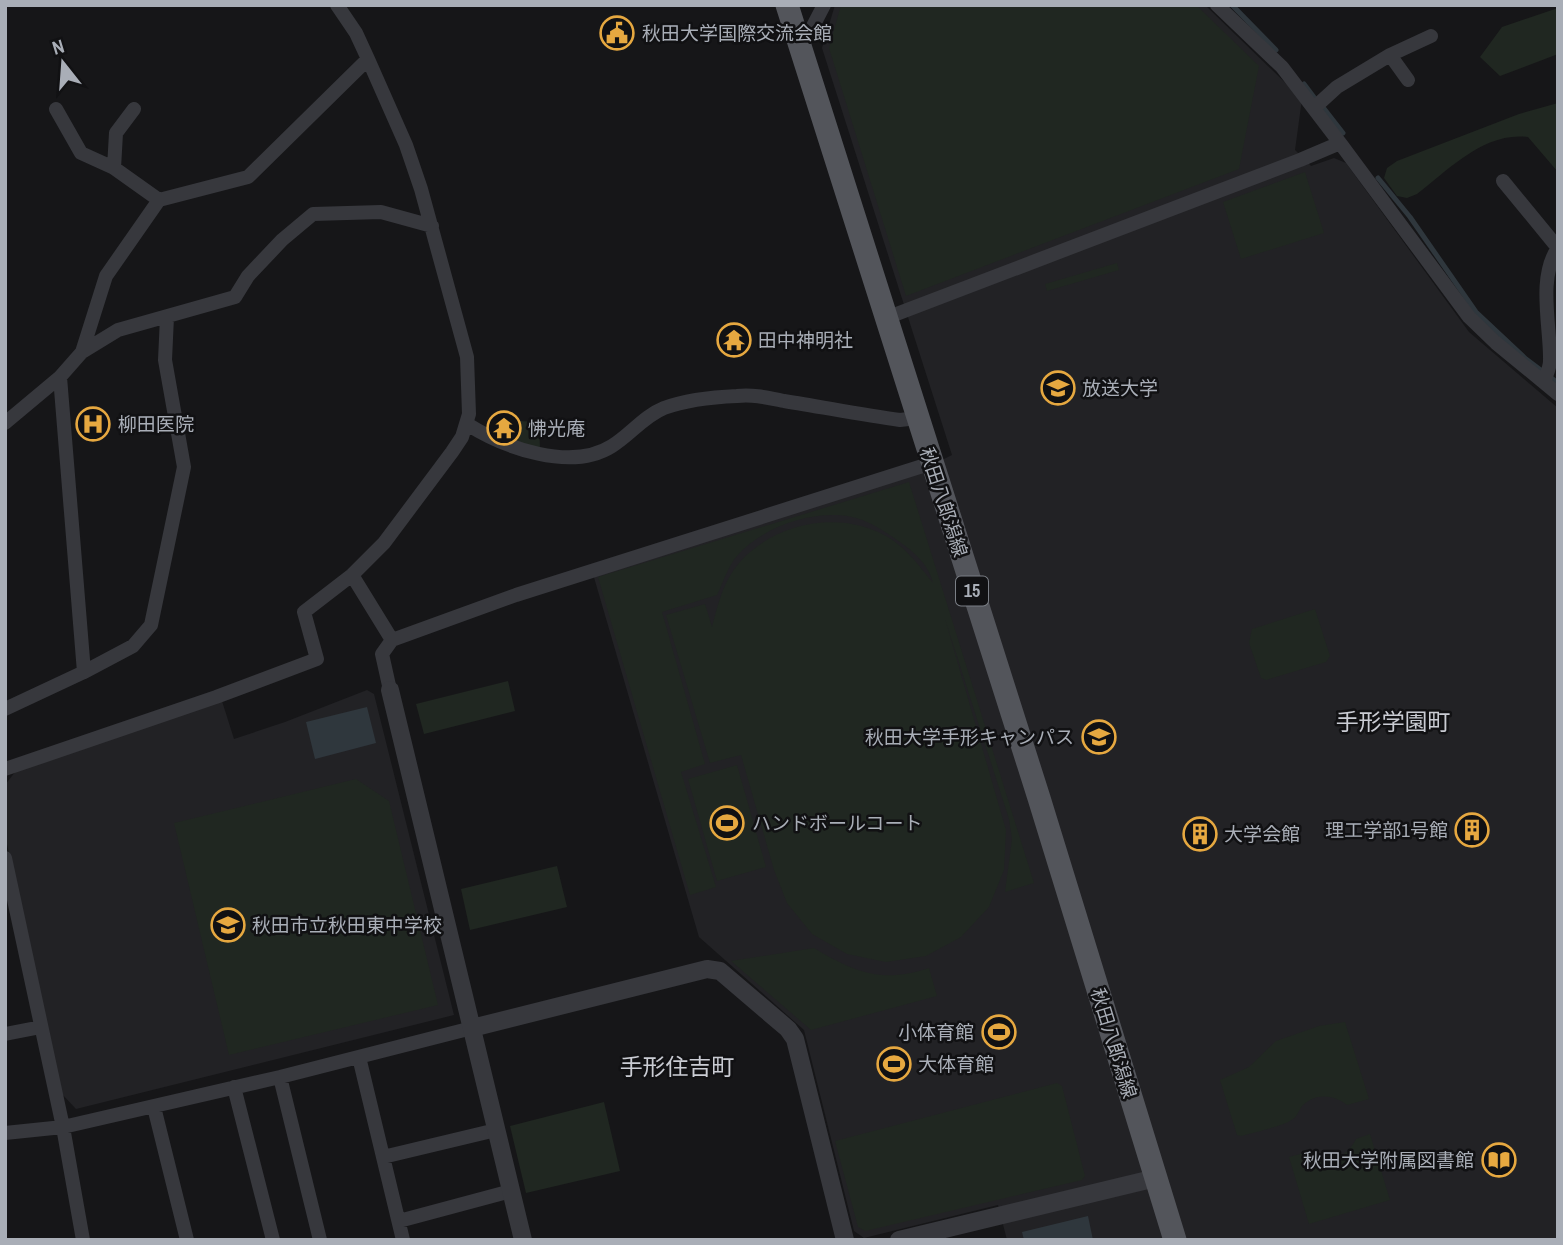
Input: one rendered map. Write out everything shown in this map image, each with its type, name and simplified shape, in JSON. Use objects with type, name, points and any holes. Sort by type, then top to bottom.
[{"type":"main road","name":"秋田八郎潟線","points":[[787,5],[1035,786],[1175,1240]]},
{"type":"street","points":[[5,769],[216,698],[317,659],[304,612],[352,575],[384,543],[446,460],[467,424],[470,385],[467,357],[432,226],[406,145],[356,33],[338,5]]},
{"type":"street","points":[[798,42],[811,30],[824,5]]},
{"type":"street","points":[[1217,5],[1282,67],[1469,317],[1558,394]]},
{"type":"street","points":[[1314,108],[1337,87],[1390,55],[1431,36]]},
{"type":"street","points":[[1390,55],[1408,80]]},
{"type":"street","points":[[82,352],[106,276],[159,200],[248,177],[368,59]]},
{"type":"street","points":[[56,109],[81,153],[114,168],[159,200]]},
{"type":"street","points":[[114,168],[116,133],[134,109]]},
{"type":"street","points":[[886,318],[1340,143]]},
{"type":"street","points":[[1503,181],[1558,248],[1552,256],[1548,277],[1547,336],[1552,363],[1544,381]]},
{"type":"street","points":[[5,423],[60,377],[82,352],[118,330],[235,297],[248,276],[282,240],[313,215],[381,212],[432,226]]},
{"type":"street","points":[[5,709],[133,646],[151,625],[184,467],[165,360],[167,317]]},
{"type":"street","points":[[60,377],[84,672]]},
{"type":"street","points":[[467,424],[496,441],[511,446],[574,458],[601,452],[625,437],[646,418],[664,408],[723,397],[746,395],[884,418],[917,418]]},
{"type":"street","points":[[523,1240],[382,654],[392,640],[516,595],[932,463]]},
{"type":"street","points":[[352,575],[392,640]]},
{"type":"street","points":[[5,858],[10,907],[63,1127],[83,1240]]},
{"type":"street","points":[[5,1133],[63,1127],[154,1107],[707,969],[720,971],[788,1029],[795,1039],[845,1240]]},
{"type":"street","points":[[5,1034],[41,1027]]},
{"type":"street","points":[[359,1057],[403,1240]]},
{"type":"street","points":[[280,1077],[320,1240]]},
{"type":"street","points":[[234,1087],[272,1240]]},
{"type":"street","points":[[154,1107],[187,1240]]},
{"type":"street","points":[[383,1157],[496,1130]]},
{"type":"street","points":[[899,1240],[1156,1178]]},
{"type":"street","points":[[399,1221],[511,1191]]},
{"type":"shaded area","name":"秋田大学手形キャンパス","points":[[835,5],[1205,5],[1302,99],[1295,150],[1311,166],[1334,158],[1346,163],[1469,332],[1558,408],[1558,1240],[1007,1240],[998,1205],[864,1238],[854,1231],[804,1030],[699,937],[593,574],[910,476],[952,455],[822,48]]},
{"type":"shaded area","points":[[841,5],[1196,5],[1259,66],[1239,169],[906,296],[829,48]]},
{"type":"shaded area","points":[[1558,8],[1558,54],[1500,76],[1480,57],[1502,27]]},
{"type":"shaded area","points":[[1558,103],[1558,172],[1528,137],[1512,137],[1497,140],[1468,154],[1417,194],[1407,198],[1397,196],[1384,178],[1387,168],[1397,161],[1519,114]]},
{"type":"shaded area","points":[[1305,172],[1324,233],[1241,259],[1223,202]]},
{"type":"shaded area","points":[[1117,263],[1119,270],[1047,291],[1045,284]]},
{"type":"shaded area","points":[[519,421],[539,422],[540,448],[517,443]]},
{"type":"shaded area","points":[[909,482],[1034,883],[1005,892],[1012,839],[1009,819],[945,619],[1006,830],[1004,870],[989,907],[961,937],[926,956],[886,962],[847,954],[812,934],[787,903],[774,870],[741,755],[710,763],[666,615],[705,604],[712,627],[725,586],[739,563],[768,539],[804,525],[842,523],[878,532],[902,548],[933,583],[924,565],[900,542],[864,521],[837,515],[806,518],[774,529],[748,546],[731,565],[717,595],[662,612],[705,764],[681,772],[716,887],[690,895],[598,577]]},
{"type":"shaded area","points":[[1315,609],[1330,656],[1326,662],[1266,680],[1261,678],[1249,643],[1252,629]]},
{"type":"shaded area","points":[[508,681],[515,711],[424,734],[416,704]]},
{"type":"shaded area","name":"秋田市立秋田東中学校","points":[[367,690],[374,694],[454,1015],[76,1109],[61,1093],[5,835],[5,785],[15,772],[222,701],[234,739]]},
{"type":"shaded area","points":[[367,707],[376,743],[315,759],[306,722]]},
{"type":"shaded area","name":"ハンドボールコート","points":[[737,765],[766,867],[717,881],[688,779]]},
{"type":"shaded area","points":[[356,779],[389,801],[438,1005],[229,1055],[174,823]]},
{"type":"shaded area","points":[[557,866],[567,907],[470,930],[461,889]]},
{"type":"shaded area","points":[[814,948],[842,964],[869,973],[897,975],[929,968],[937,996],[811,1030],[731,961]]},
{"type":"shaded area","points":[[1345,1022],[1369,1099],[1347,1105],[1330,1097],[1318,1097],[1302,1106],[1296,1117],[1289,1122],[1237,1135],[1220,1080],[1249,1067],[1276,1041],[1319,1026]]},
{"type":"shaded area","points":[[1057,1083],[1062,1086],[1085,1176],[1082,1180],[865,1231],[858,1227],[835,1141]]},
{"type":"shaded area","points":[[604,1102],[620,1171],[526,1193],[510,1126]]},
{"type":"shaded area","points":[[1370,1134],[1390,1200],[1309,1224],[1289,1157],[1304,1153],[1319,1159],[1333,1159],[1346,1152],[1356,1139]]},
{"type":"shaded area","points":[[1088,1216],[1093,1240],[1024,1240],[1022,1232]]},
{"type":"waterway","points":[[1232,5],[1276,50]]},
{"type":"waterway","points":[[1304,84],[1316,100]]},
{"type":"waterway","points":[[1322,106],[1343,133]]},
{"type":"waterway","points":[[1378,178],[1410,217],[1476,312],[1526,359],[1558,383]]},
{"type":"place","name":"秋田大学国際交流会館","points":[[617,33]]},
{"type":"place","name":"田中神明社","points":[[734,340]]},
{"type":"place","name":"放送大学","points":[[1058,388]]},
{"type":"place","name":"柳田医院","points":[[93,424]]},
{"type":"place","name":"怫光庵","points":[[504,428]]},
{"type":"place","name":"秋田大学手形キャンパス","points":[[1099,737]]},
{"type":"place","name":"ハンドボールコート","points":[[727,823]]},
{"type":"place","name":"理工学部1号館","points":[[1472,830]]},
{"type":"place","name":"大学会館","points":[[1200,834]]},
{"type":"place","name":"秋田市立秋田東中学校","points":[[228,925]]},
{"type":"place","name":"小体育館","points":[[999,1032]]},
{"type":"place","name":"大体育館","points":[[894,1064]]},
{"type":"place","name":"秋田大学附属図書館","points":[[1499,1160]]},
{"type":"district","name":"手形学園町","points":[[1393,722]]},
{"type":"district","name":"手形住吉町","points":[[677,1067]]}]
